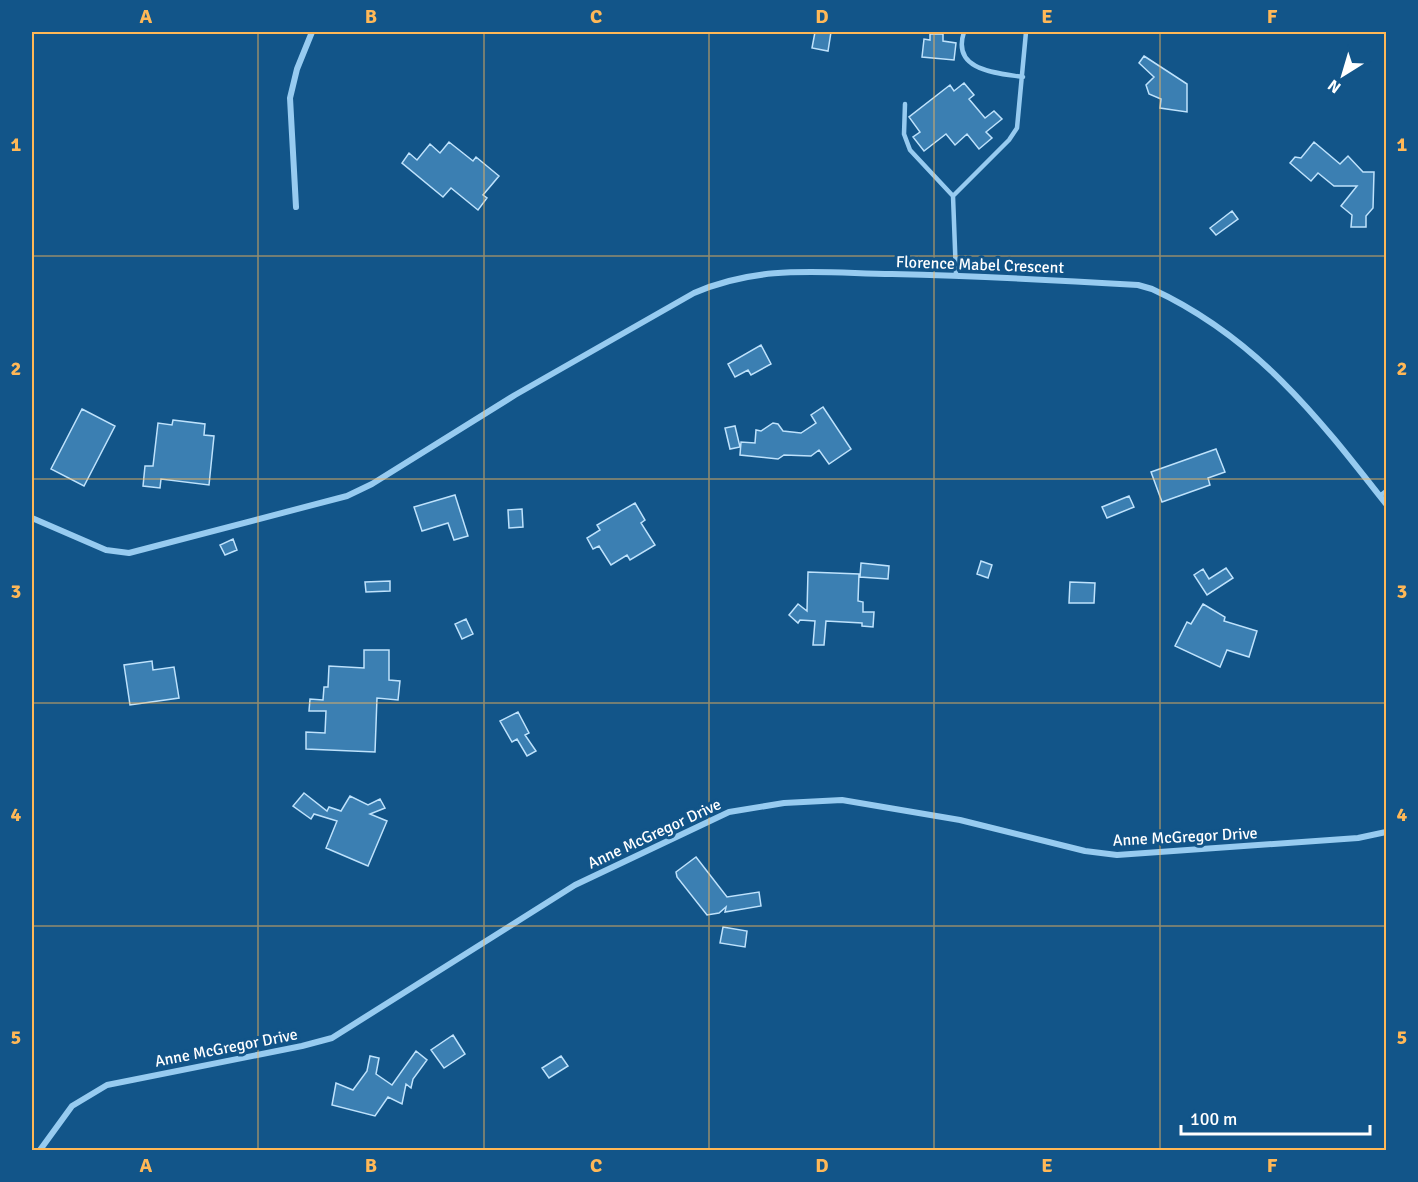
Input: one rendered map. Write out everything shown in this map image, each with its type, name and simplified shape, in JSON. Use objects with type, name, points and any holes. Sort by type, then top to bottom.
[{"type":"street","points":[[296,207],[290,98],[297,69],[312,32]]},
{"type":"street","name":"Florence Mabel Crescent","points":[[32,518],[106,550],[117,553],[139,552],[347,496],[372,484],[515,395],[694,293],[723,280],[746,275],[785,272],[956,275],[1138,285],[1165,295],[1230,336],[1275,371],[1322,423],[1386,504]]},
{"type":"street","name":"Anne McGregor Drive","points":[[40,1150],[72,1106],[107,1085],[332,1038],[575,885],[729,812],[784,803],[842,800],[960,820],[1085,851],[1117,855],[1358,838],[1386,832]]},
{"type":"lane","points":[[963,32],[965,55],[974,67],[1023,77]]},
{"type":"lane","points":[[953,196],[1013,135],[1017,128],[1026,32]]},
{"type":"lane","points":[[905,104],[904,134],[910,150],[953,196],[956,275]]},
{"type":"lane","points":[[1380,496],[1386,491]]},
{"type":"building","points":[[815,32],[831,32],[828,51],[812,48]]},
{"type":"building","points":[[930,34],[943,34],[943,41],[956,43],[954,60],[922,57],[924,39],[930,40]]},
{"type":"building","points":[[1144,56],[1187,84],[1187,112],[1160,108],[1161,99],[1149,94],[1146,85],[1154,77],[1139,63]]},
{"type":"building","points":[[964,83],[974,95],[969,99],[985,118],[994,111],[1002,119],[986,132],[992,138],[979,149],[967,134],[955,145],[946,134],[924,151],[913,137],[920,132],[909,117],[950,85],[954,91]]},
{"type":"building","points":[[449,142],[473,161],[476,157],[499,176],[483,195],[487,198],[478,210],[451,188],[443,197],[402,163],[409,153],[417,160],[430,144],[440,153]]},
{"type":"building","points":[[1314,142],[1340,164],[1348,156],[1363,172],[1374,172],[1373,208],[1366,216],[1366,227],[1351,227],[1352,215],[1341,206],[1357,186],[1334,186],[1318,173],[1311,181],[1290,163],[1295,157],[1301,158]]},
{"type":"building","points":[[1232,211],[1238,219],[1216,235],[1210,228]]},
{"type":"building","points":[[761,345],[771,364],[751,375],[748,370],[735,377],[728,364]]},
{"type":"building","points":[[823,407],[851,449],[829,464],[819,450],[811,456],[784,455],[778,459],[740,455],[741,442],[755,443],[756,430],[761,431],[773,423],[778,424],[783,431],[801,433],[816,423],[811,415]]},
{"type":"building","points":[[82,409],[115,426],[84,486],[51,469]]},
{"type":"building","points":[[173,420],[205,424],[204,435],[214,436],[209,485],[161,479],[160,488],[143,486],[145,466],[153,466],[158,423],[172,425]]},
{"type":"building","points":[[735,426],[740,447],[730,449],[725,428]]},
{"type":"building","points":[[1216,449],[1225,472],[1208,478],[1210,485],[1162,502],[1151,472]]},
{"type":"building","points":[[455,495],[468,536],[454,540],[448,523],[422,531],[414,507]]},
{"type":"building","points":[[1129,496],[1134,507],[1107,518],[1102,507]]},
{"type":"building","points":[[635,503],[645,520],[641,523],[655,545],[630,560],[627,555],[611,565],[599,546],[593,549],[587,538],[600,530],[597,525]]},
{"type":"building","points":[[522,509],[523,527],[509,528],[508,510]]},
{"type":"building","points":[[233,539],[237,550],[225,555],[220,545]]},
{"type":"building","points":[[981,561],[992,565],[988,578],[977,574]]},
{"type":"building","points":[[861,563],[889,566],[888,579],[860,577]]},
{"type":"building","points":[[1226,568],[1233,578],[1207,595],[1194,575],[1203,569],[1209,579]]},
{"type":"building","points":[[808,572],[859,574],[858,601],[863,602],[863,612],[874,612],[873,627],[862,626],[862,623],[826,621],[824,645],[813,645],[815,621],[800,620],[798,623],[789,615],[798,604],[807,611]]},
{"type":"building","points":[[390,581],[390,591],[366,592],[365,582]]},
{"type":"building","points":[[1070,582],[1095,583],[1094,603],[1069,603]]},
{"type":"building","points":[[1203,604],[1225,617],[1224,621],[1257,631],[1249,657],[1227,650],[1220,667],[1175,646],[1187,622],[1191,624]]},
{"type":"building","points":[[466,619],[473,634],[462,639],[455,624]]},
{"type":"building","points":[[364,650],[389,650],[389,680],[400,681],[398,700],[377,698],[375,752],[306,749],[306,732],[325,733],[326,711],[309,711],[310,699],[323,700],[324,687],[328,687],[329,666],[364,668]]},
{"type":"building","points":[[152,661],[153,670],[174,667],[179,698],[130,705],[124,665]]},
{"type":"building","points":[[518,712],[529,733],[525,735],[536,751],[527,756],[517,739],[512,742],[500,721]]},
{"type":"building","points":[[304,793],[327,811],[329,807],[341,811],[350,796],[368,805],[380,799],[385,808],[370,814],[387,821],[368,866],[326,848],[337,821],[314,814],[311,819],[293,806]]},
{"type":"building","points":[[696,857],[727,897],[759,892],[761,906],[725,912],[726,907],[719,913],[707,915],[677,877],[676,872]]},
{"type":"building","points":[[723,927],[747,931],[745,947],[720,943]]},
{"type":"building","points":[[453,1035],[465,1054],[444,1068],[431,1050]]},
{"type":"building","points":[[416,1051],[427,1060],[413,1079],[411,1088],[406,1084],[402,1104],[388,1097],[375,1116],[332,1105],[336,1083],[353,1090],[367,1071],[370,1056],[379,1058],[376,1074],[392,1085]]},
{"type":"building","points":[[561,1056],[568,1066],[549,1078],[542,1068]]}]
